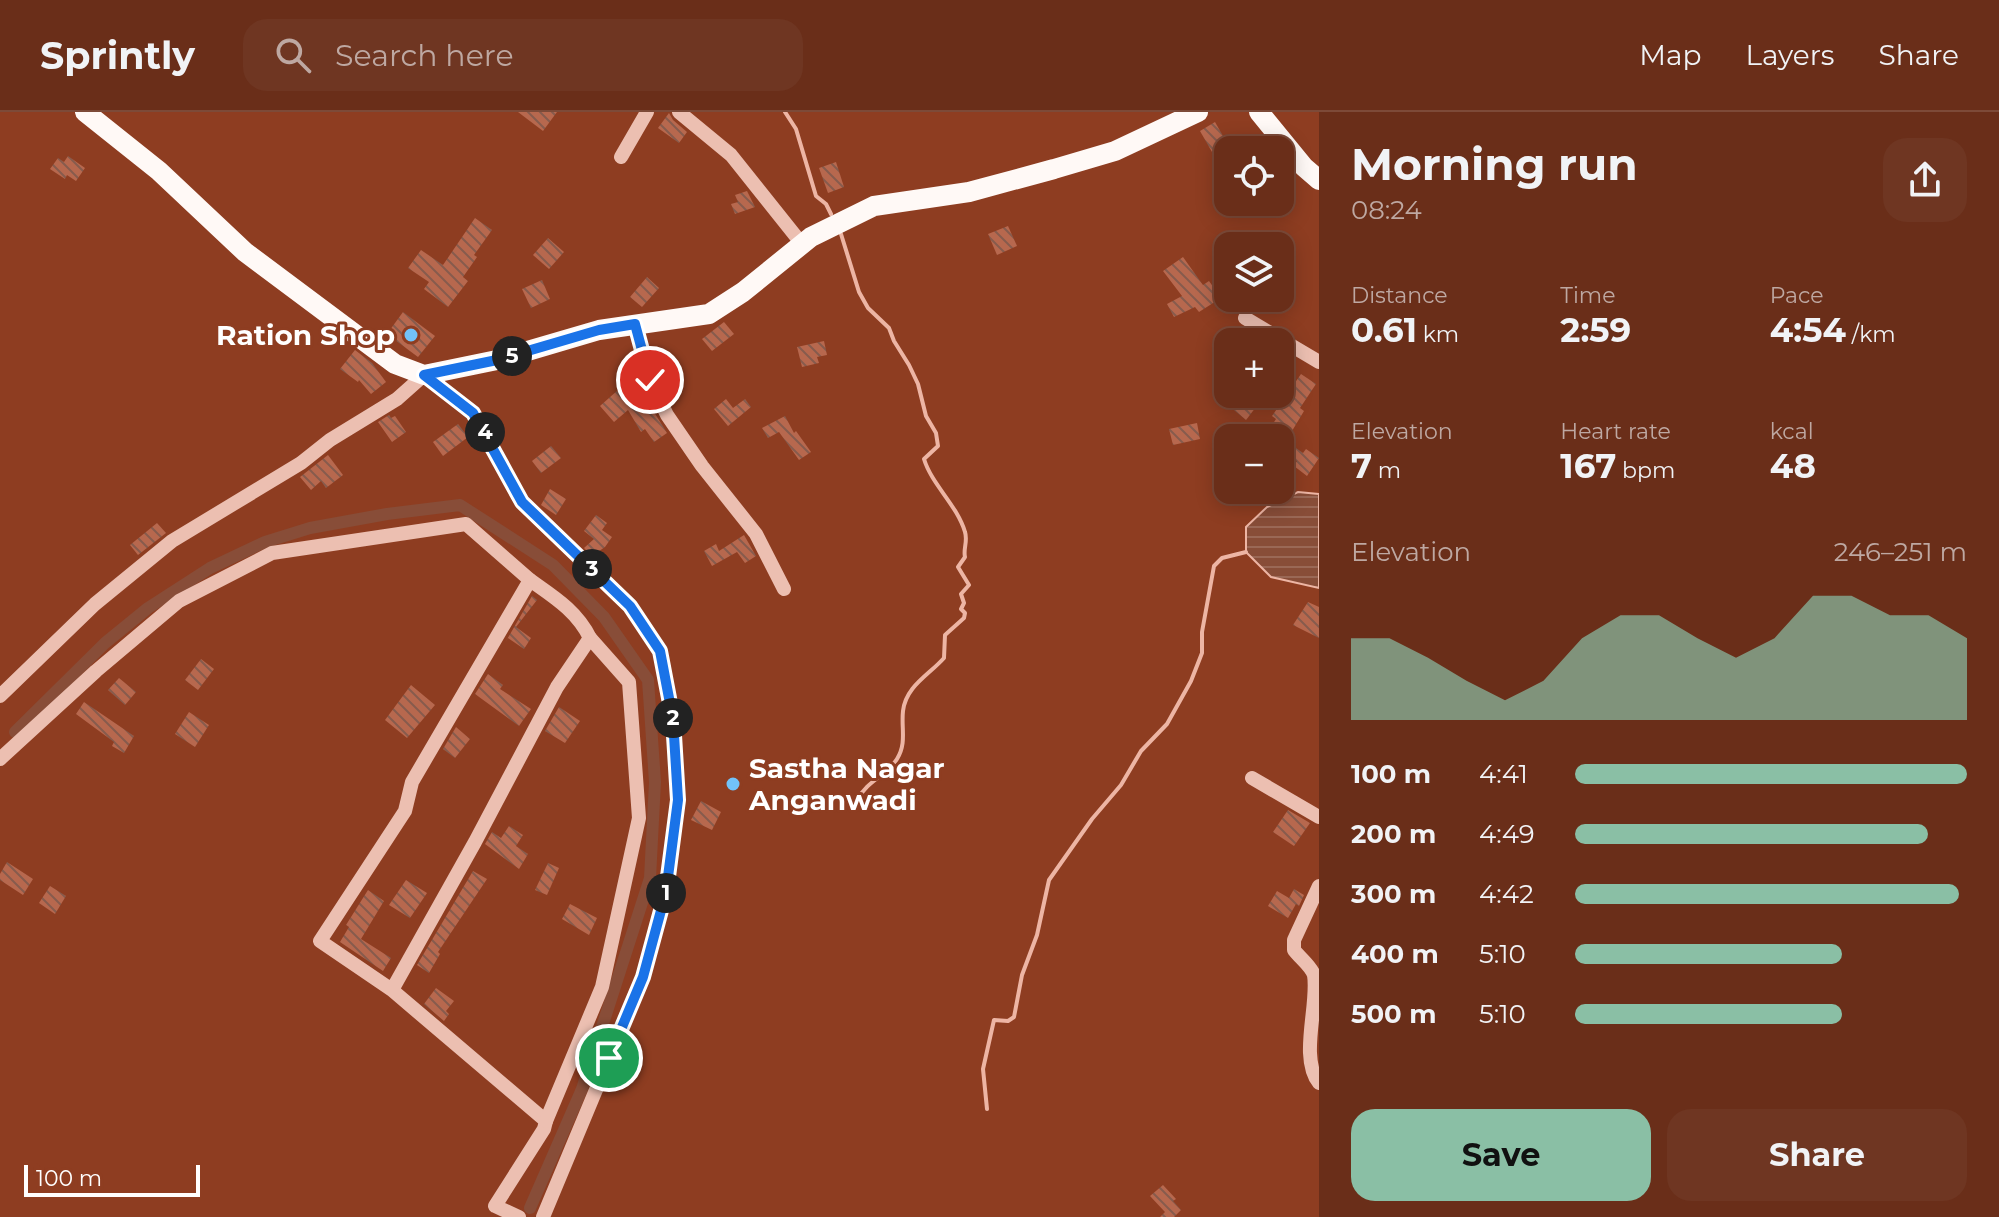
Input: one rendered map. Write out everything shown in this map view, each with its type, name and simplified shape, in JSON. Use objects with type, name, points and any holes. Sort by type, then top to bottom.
[{"type":"main road","points":[[85,112],[159,171],[245,252],[395,364],[424,375],[497,360],[599,330],[709,314],[743,292],[811,237],[874,206],[969,192],[1054,169],[1115,151],[1198,112]]},
{"type":"main road","points":[[1259,112],[1304,167],[1319,180]]},
{"type":"street","points":[[621,157],[647,112]]},
{"type":"street","points":[[679,112],[731,155],[802,244]]},
{"type":"street","points":[[1245,318],[1319,362]]},
{"type":"street","points":[[635,324],[650,380],[667,415],[702,466],[756,534],[784,589]]},
{"type":"street","points":[[0,696],[95,604],[172,541],[301,463],[330,440],[397,399],[424,375],[473,413],[522,502],[630,606],[660,651],[673,719],[678,800],[666,892],[643,977],[543,1217]]},
{"type":"street","points":[[0,759],[96,671],[179,601],[272,553],[466,524],[530,580],[568,608],[629,682],[639,818],[602,987],[544,1129],[495,1206],[519,1217]]},
{"type":"street","points":[[530,580],[412,782],[405,811],[320,941],[392,990],[546,1121]]},
{"type":"street","points":[[392,990],[557,687],[590,638]]},
{"type":"street","points":[[1252,778],[1319,817]]},
{"type":"street","points":[[1319,886],[1294,940],[1294,950],[1314,972],[1317,986],[1312,1061],[1314,1077],[1319,1083]]},
{"type":"shaded area","points":[[1294,494],[1319,494],[1319,588],[1271,577],[1246,552],[1246,527],[1273,504],[1294,504]]},
{"type":"building","points":[[518,112],[557,112],[543,131]]},
{"type":"building","points":[[669,113],[687,132],[679,143],[658,128]]},
{"type":"building","points":[[1215,122],[1223,136],[1214,136],[1214,151],[1212,152],[1200,131]]},
{"type":"building","points":[[68,156],[85,168],[76,181],[67,175],[65,179],[50,169],[58,158],[64,162]]},
{"type":"building","points":[[836,162],[844,187],[828,193],[819,168]]},
{"type":"building","points":[[747,191],[755,207],[735,214],[731,204],[738,202],[735,195]]},
{"type":"building","points":[[475,218],[492,230],[463,277],[468,281],[448,307],[424,289],[429,282],[408,268],[421,250],[443,265]]},
{"type":"building","points":[[1008,226],[1017,246],[997,255],[988,234]]},
{"type":"building","points":[[548,238],[564,252],[549,269],[533,255]]},
{"type":"building","points":[[1183,257],[1203,285],[1209,281],[1214,288],[1214,302],[1199,312],[1195,307],[1174,317],[1167,304],[1182,296],[1163,271]]},
{"type":"building","points":[[647,277],[659,288],[642,307],[630,297]]},
{"type":"building","points":[[542,280],[550,299],[531,308],[522,289]]},
{"type":"building","name":"Ration Shop","points":[[403,312],[435,336],[418,357],[387,334]]},
{"type":"building","points":[[724,322],[734,334],[712,351],[702,339]]},
{"type":"building","points":[[824,341],[827,355],[817,357],[819,363],[802,367],[797,347]]},
{"type":"building","points":[[355,350],[372,363],[386,382],[371,394],[359,380],[340,369]]},
{"type":"building","points":[[636,374],[643,389],[636,394],[651,414],[654,412],[667,433],[654,442],[645,429],[641,432],[628,410],[614,422],[600,406]]},
{"type":"building","points":[[1301,374],[1316,384],[1300,408],[1304,411],[1294,428],[1294,424],[1273,424],[1276,419],[1272,416],[1278,408],[1294,408],[1294,384]]},
{"type":"building","points":[[726,399],[733,408],[745,399],[751,407],[728,426],[714,409]]},
{"type":"building","points":[[1236,408],[1255,408],[1246,420],[1234,410]]},
{"type":"building","points":[[389,415],[391,418],[395,416],[406,432],[392,442],[378,422]]},
{"type":"building","points":[[785,416],[794,433],[796,431],[811,452],[799,460],[779,432],[768,438],[762,428]]},
{"type":"building","points":[[1197,423],[1200,439],[1173,445],[1169,429]]},
{"type":"building","points":[[458,424],[468,437],[443,456],[433,442]]},
{"type":"building","points":[[551,446],[561,458],[541,473],[532,461]]},
{"type":"building","points":[[1294,447],[1303,453],[1306,449],[1319,458],[1307,476],[1294,466],[1297,461],[1294,459]]},
{"type":"building","points":[[328,455],[343,475],[326,488],[321,481],[311,490],[300,477]]},
{"type":"building","points":[[550,489],[566,499],[556,515],[541,505]]},
{"type":"building","points":[[596,515],[607,523],[602,530],[612,537],[605,547],[592,556],[584,548],[594,539],[584,531]]},
{"type":"building","points":[[157,523],[166,533],[138,555],[130,545]]},
{"type":"building","points":[[744,535],[756,556],[745,563],[737,552],[712,566],[704,551],[716,544],[719,551]]},
{"type":"building","points":[[532,596],[537,600],[516,627],[531,638],[524,649],[508,638],[505,643]]},
{"type":"building","points":[[1308,602],[1319,607],[1319,638],[1293,625]]},
{"type":"building","points":[[201,659],[214,669],[198,690],[185,680]]},
{"type":"building","points":[[488,674],[503,685],[500,689],[531,709],[519,726],[475,694]]},
{"type":"building","points":[[119,678],[136,692],[125,705],[108,690]]},
{"type":"building","points":[[411,685],[435,705],[407,738],[385,720]]},
{"type":"building","points":[[84,702],[134,736],[124,753],[76,714]]},
{"type":"building","points":[[559,707],[580,721],[565,743],[545,731]]},
{"type":"building","points":[[189,712],[209,725],[195,747],[175,734]]},
{"type":"building","points":[[456,727],[470,739],[455,758],[443,749]]},
{"type":"building","points":[[701,801],[721,812],[712,830],[691,820]]},
{"type":"building","points":[[1288,810],[1310,823],[1294,846],[1273,832]]},
{"type":"building","points":[[509,826],[523,835],[516,846],[528,854],[519,869],[485,844],[492,832],[501,838]]},
{"type":"building","points":[[7,862],[33,879],[23,895],[0,880]]},
{"type":"building","points":[[548,863],[559,868],[547,895],[535,890]]},
{"type":"building","points":[[473,871],[487,879],[438,952],[440,954],[429,973],[417,965]]},
{"type":"building","points":[[406,880],[427,893],[410,918],[389,905]]},
{"type":"building","points":[[50,886],[66,896],[55,914],[39,903]]},
{"type":"building","points":[[1294,889],[1304,895],[1288,918],[1268,906],[1277,891],[1289,898]]},
{"type":"building","points":[[368,890],[384,901],[361,939],[391,958],[383,971],[340,942],[349,927],[346,925]]},
{"type":"building","points":[[570,904],[597,918],[589,935],[562,919]]},
{"type":"building","points":[[436,988],[454,1001],[446,1011],[449,1014],[444,1021],[424,1004]]},
{"type":"building","points":[[1163,1185],[1181,1210],[1174,1217],[1160,1217],[1165,1212],[1150,1196]]},
{"type":"waterway","points":[[785,112],[796,129],[816,196],[826,204],[831,214]]},
{"type":"waterway","points":[[841,234],[859,292],[868,308],[889,328],[918,384],[926,416],[936,433],[938,446],[924,459],[965,532],[965,557],[958,567],[969,585],[961,594],[964,618],[945,635],[944,658],[913,688],[905,702],[903,741],[897,759],[858,799]]},
{"type":"waterway","points":[[15,732],[105,643],[148,608],[210,568],[265,542],[310,528],[460,505],[553,565],[604,617],[648,680],[655,782],[650,878],[582,1089],[530,1208]]},
{"type":"waterway","points":[[987,1109],[983,1069],[994,1020],[1008,1021],[1014,1017],[1022,975],[1037,935],[1049,880],[1092,819],[1121,785],[1141,751],[1167,724],[1191,681],[1202,653],[1202,632],[1214,566],[1222,558],[1246,552]]},
{"type":"place","name":"Ration Shop","points":[[411,335]]},
{"type":"place","name":"Sastha Nagar Anganwadi","points":[[733,784]]},
{"type":"route","points":[[609,1058],[643,977],[666,892],[678,800],[673,719],[660,651],[630,606],[522,502],[473,413],[424,375],[497,360],[599,330],[635,324],[650,380]]}]
